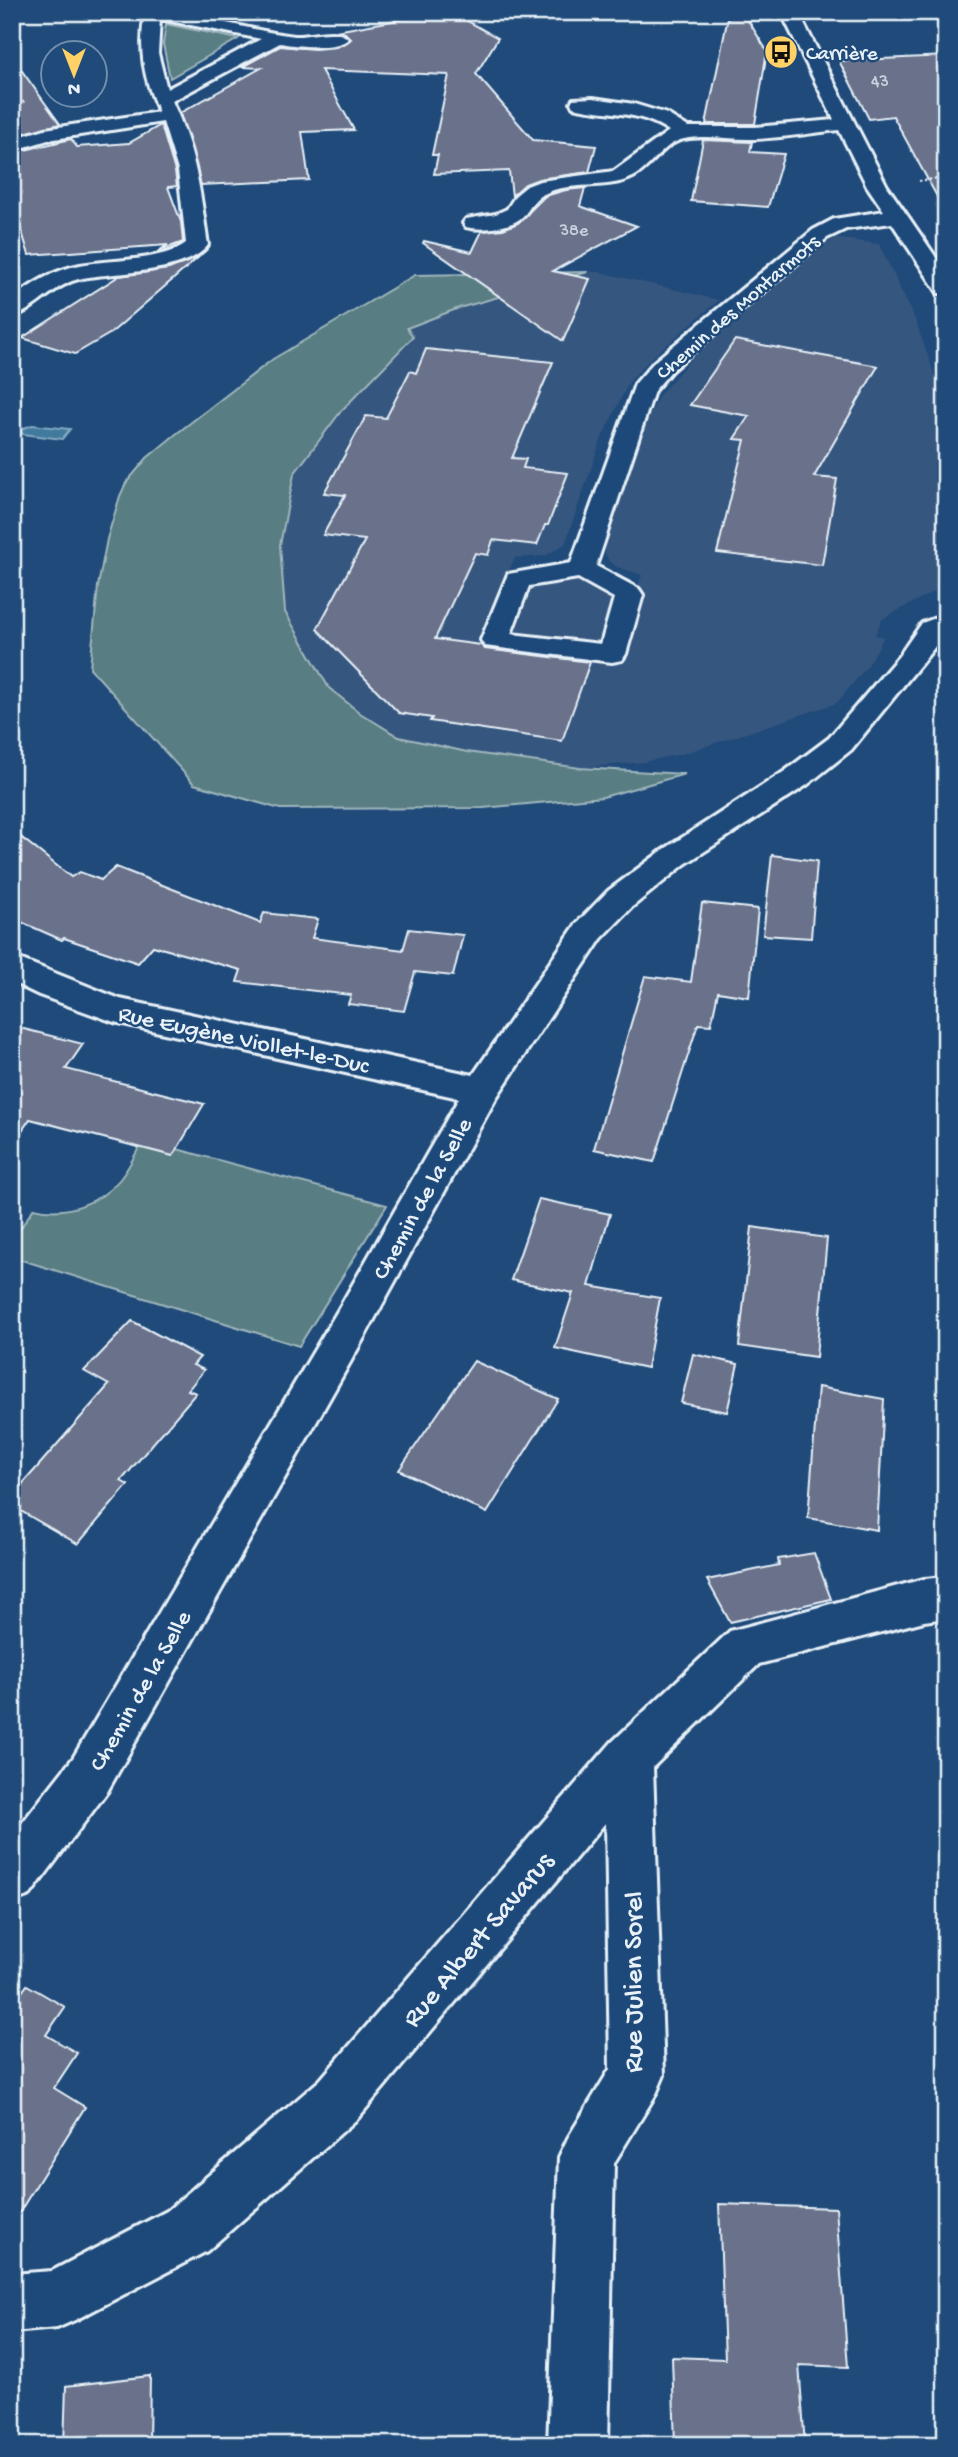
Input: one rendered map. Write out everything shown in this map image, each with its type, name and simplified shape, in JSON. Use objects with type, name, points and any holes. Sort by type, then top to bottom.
[{"type":"street","points":[[12,310],[52,281],[69,274],[168,258],[192,251],[197,245],[183,149],[152,76],[147,40],[153,12],[296,41],[340,39]]},
{"type":"street","points":[[789,12],[877,186],[946,288]]},
{"type":"street","points":[[12,145],[164,108],[278,37]]},
{"type":"street","points":[[580,103],[635,110],[669,120],[683,132]]},
{"type":"street","points":[[473,223],[501,220],[516,213],[519,204],[540,187],[618,176],[640,166],[663,141],[683,132],[755,133],[847,124]]},
{"type":"street","name":"Chemin des Montarmots","points":[[582,569],[643,389],[663,366],[734,303],[820,234],[841,223],[896,216]]},
{"type":"street","points":[[582,569],[629,595],[612,654],[495,640],[518,580],[582,569]]},
{"type":"street","name":"Chemin de la Selle","points":[[12,1877],[90,1775],[351,1324],[482,1090],[589,931],[620,899],[674,857],[796,778],[840,744],[909,662],[932,629],[946,622]]},
{"type":"street","name":"Rue Eugène Viollet-le-Duc","points":[[12,968],[51,987],[114,1010],[482,1090]]},
{"type":"street","name":"Rue Albert Savarus","points":[[12,2303],[57,2299],[187,2231],[339,2099],[629,1758],[746,1646],[924,1600],[946,1597]]},
{"type":"street","name":"Rue Julien Sorel","points":[[578,2445],[587,2157],[637,2075],[629,1758]]},
{"type":"shaded area","points":[[834,238],[879,244],[915,319],[935,376],[943,407],[946,440],[945,580],[937,590],[882,619],[875,635],[884,637],[869,664],[837,703],[685,753],[644,762],[580,768],[508,765],[399,737],[360,713],[329,688],[284,612],[280,543],[294,474],[407,328],[459,308],[588,272],[600,272],[719,300],[650,359],[629,382],[601,440],[565,544],[545,556],[515,558],[508,573],[637,588],[642,575],[617,567],[609,561],[605,553],[606,544],[642,430],[660,394],[699,350]]},
{"type":"shaded area","points":[[32,425],[70,429],[62,439],[23,434],[19,430]]},
{"type":"green space","points":[[166,24],[238,39],[170,78],[163,44]]},
{"type":"green space","points":[[588,272],[459,308],[407,328],[413,337],[342,410],[294,474],[280,545],[285,612],[329,688],[360,713],[399,737],[467,752],[580,768],[685,774],[603,797],[483,808],[280,809],[194,784],[90,668],[98,586],[107,539],[126,483],[147,458],[273,359],[415,275]]},
{"type":"green space","points":[[143,1140],[387,1205],[299,1346],[12,1257],[12,1241],[34,1208],[69,1209],[102,1195],[123,1175]]},
{"type":"building","points":[[729,12],[743,12],[767,51],[755,124],[706,124]]},
{"type":"building","points":[[437,13],[453,13],[498,38],[476,74],[533,140],[596,146],[589,172],[539,179],[525,184],[512,196],[509,171],[434,174],[438,155],[432,155],[449,75],[321,70],[354,130],[302,132],[309,180],[201,185],[180,113],[261,68],[242,67],[280,46],[315,49],[336,47],[351,39],[345,33],[336,31]]},
{"type":"building","points":[[946,56],[946,213],[893,116],[869,119],[839,61]]},
{"type":"building","points":[[12,57],[38,93],[38,108],[49,108],[60,124],[12,136]]},
{"type":"building","points":[[161,125],[175,171],[177,186],[168,187],[181,222],[183,242],[157,252],[168,245],[29,255],[12,199],[12,153],[71,139],[77,147],[129,143]]},
{"type":"building","points":[[703,140],[752,142],[750,152],[784,154],[768,207],[691,201]]},
{"type":"building","points":[[585,188],[580,206],[637,226],[553,271],[590,279],[563,341],[423,243],[424,241],[472,252],[482,231],[503,229],[518,223],[545,196]]},
{"type":"building","points":[[200,256],[111,333],[75,354],[22,338],[119,276],[169,269]]},
{"type":"building","points":[[735,340],[878,366],[814,477],[837,479],[822,565],[717,553],[745,440],[734,439],[749,416],[690,405]]},
{"type":"building","points":[[426,349],[553,362],[512,458],[526,459],[523,468],[568,473],[548,525],[545,525],[537,545],[493,540],[488,555],[475,553],[435,639],[481,645],[485,649],[590,662],[562,741],[430,721],[432,718],[399,713],[317,629],[365,540],[323,535],[345,495],[324,493],[366,416],[386,418],[410,371],[416,373]]},
{"type":"building","points":[[12,830],[71,877],[80,872],[101,880],[116,867],[260,923],[264,913],[318,919],[312,938],[403,950],[409,929],[463,935],[453,976],[415,972],[404,1011],[348,1004],[351,995],[237,982],[241,970],[153,946],[138,963],[64,938],[62,940],[12,918]]},
{"type":"building","points":[[772,855],[817,861],[811,938],[763,935]]},
{"type":"building","points":[[702,903],[758,909],[749,997],[718,992],[711,1025],[698,1024],[654,1162],[594,1149],[645,976],[691,982]]},
{"type":"building","points":[[12,1026],[83,1044],[66,1069],[204,1104],[173,1156],[30,1119],[12,1145]]},
{"type":"building","points":[[539,1199],[610,1214],[589,1286],[660,1298],[647,1368],[555,1348],[573,1293],[511,1280]]},
{"type":"building","points":[[752,1227],[827,1238],[816,1357],[739,1346]]},
{"type":"building","points":[[132,1321],[200,1357],[193,1365],[204,1370],[188,1390],[196,1393],[121,1481],[128,1485],[78,1544],[12,1506],[12,1496],[109,1385],[84,1371]]},
{"type":"building","points":[[693,1354],[738,1364],[727,1412],[681,1403]]},
{"type":"building","points":[[474,1361],[558,1399],[487,1513],[399,1470]]},
{"type":"building","points":[[818,1387],[884,1399],[877,1530],[808,1518]]},
{"type":"building","points":[[814,1553],[831,1599],[730,1622],[707,1580],[779,1565],[778,1559]]},
{"type":"building","points":[[27,1985],[65,2007],[46,2035],[77,2053],[54,2088],[85,2107],[12,2224],[12,2006]]},
{"type":"building","points":[[719,2204],[836,2208],[848,2367],[799,2365],[805,2445],[675,2445],[672,2357],[725,2359]]},
{"type":"building","points":[[150,2376],[149,2445],[64,2445],[66,2386]]},
{"type":"place","name":"Carrière","points":[[781,52]]}]
